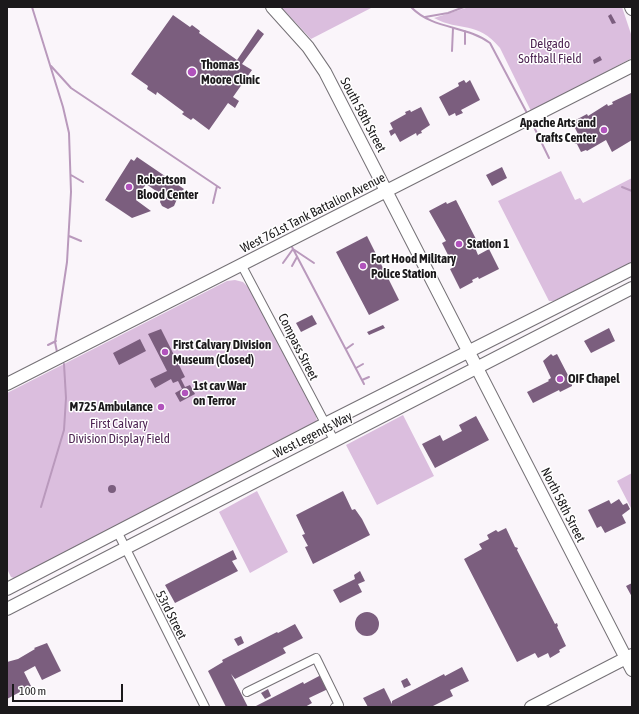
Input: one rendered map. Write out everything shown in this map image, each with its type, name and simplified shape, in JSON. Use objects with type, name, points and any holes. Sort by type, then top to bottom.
[{"type":"street","name":"South 58th Street","points":[[272,7],[308,47],[325,72],[469,352]]},
{"type":"street","name":"West 761st Tank Battalion Avenue","points":[[7,384],[242,266],[632,66]]},
{"type":"street","name":"Compass Street","points":[[242,266],[334,440]]},
{"type":"street","name":"West Legends Way","points":[[7,589],[118,533],[325,424],[632,269]]},
{"type":"street","name":"West Legends Way","points":[[7,609],[632,288]]},
{"type":"street","name":"North 58th Street","points":[[469,352],[629,657],[632,670]]},
{"type":"street","name":"53rd Street","points":[[118,533],[124,548],[205,707]]},
{"type":"street","points":[[531,707],[629,657]]},
{"type":"street","points":[[247,692],[316,658],[339,705],[335,707]]},
{"type":"green space","points":[[281,7],[373,7],[311,39]]},
{"type":"green space","name":"Delgado Softball Field","points":[[469,7],[622,7],[632,37],[632,58],[531,111],[500,48],[492,39],[484,33],[476,30],[452,25],[434,18]]},
{"type":"green space","points":[[561,171],[575,200],[580,198],[583,203],[632,178],[632,262],[554,301],[549,301],[498,201]]},
{"type":"green space","name":"First Calvary Division Display Field","points":[[235,280],[243,282],[249,288],[316,416],[317,421],[314,426],[17,579],[11,577],[7,569],[7,393],[227,281]]},
{"type":"green space","points":[[403,415],[434,476],[377,505],[346,445]]},
{"type":"green space","points":[[632,473],[632,510],[617,481]]},
{"type":"green space","points":[[257,491],[288,552],[250,573],[219,512]]},
{"type":"building","points":[[611,14],[616,23],[612,24],[608,16]]},
{"type":"building","name":"Thomas Moore Clinic","points":[[173,15],[190,27],[192,25],[200,31],[199,33],[237,60],[258,29],[264,34],[242,64],[252,70],[233,97],[239,101],[235,108],[228,103],[209,130],[193,118],[191,120],[182,114],[184,112],[157,92],[156,95],[147,89],[148,86],[131,74]]},
{"type":"building","points":[[600,56],[602,60],[594,64],[593,60]]},
{"type":"building","points":[[464,80],[466,83],[470,80],[480,100],[461,110],[463,113],[456,116],[455,113],[449,116],[439,97],[459,86],[458,83]]},
{"type":"building","name":"Apache Arts and Crafts Center","points":[[631,93],[632,140],[612,152],[606,140],[587,151],[581,152],[577,144],[574,143],[580,138],[572,122],[587,114],[588,116],[607,104],[608,106],[613,104],[612,102]]},
{"type":"building","points":[[421,107],[430,125],[421,131],[422,133],[417,136],[416,133],[400,142],[395,133],[391,136],[389,131],[393,129],[390,123],[406,114],[405,112],[410,110],[411,112]]},
{"type":"building","name":"Robertson Blood Center","points":[[137,157],[184,189],[176,197],[177,199],[174,206],[168,209],[162,206],[160,202],[162,195],[146,184],[136,200],[151,211],[132,218],[105,200],[131,159],[134,161]]},
{"type":"building","points":[[502,167],[507,178],[492,186],[486,175]]},
{"type":"building","name":"Station 1","points":[[456,200],[478,243],[474,245],[478,255],[489,249],[499,269],[479,279],[478,277],[472,280],[473,282],[460,289],[450,269],[454,267],[442,243],[446,241],[429,211],[446,202],[447,204]]},
{"type":"building","name":"Fort Hood Military Police Station","points":[[367,236],[399,300],[369,315],[336,252]]},
{"type":"building","points":[[312,315],[317,324],[301,332],[296,323]]},
{"type":"building","points":[[383,325],[385,328],[369,335],[367,332]]},
{"type":"building","points":[[609,328],[615,341],[591,353],[584,341]]},
{"type":"building","name":"First Calvary Division Museum (Closed)","points":[[161,329],[185,377],[181,379],[185,387],[190,385],[195,394],[180,402],[175,393],[182,389],[178,381],[173,383],[171,379],[155,388],[150,379],[167,371],[148,334]]},
{"type":"building","points":[[140,339],[146,351],[119,365],[113,353]]},
{"type":"building","name":"OIF Chapel","points":[[551,354],[553,356],[557,354],[572,383],[572,386],[560,392],[559,390],[533,403],[527,392],[549,381],[548,380],[551,378],[543,361]]},
{"type":"building","points":[[476,416],[489,440],[435,468],[422,444],[440,435],[443,441],[462,431],[459,425]]},
{"type":"building","points":[[110,485],[114,485],[116,489],[114,493],[110,493],[108,491],[108,487]]},
{"type":"building","points":[[343,491],[352,510],[355,509],[370,535],[313,564],[305,547],[308,546],[302,535],[305,534],[296,515]]},
{"type":"building","points":[[619,499],[623,505],[627,503],[630,509],[622,515],[626,523],[605,533],[601,526],[597,528],[588,510],[609,500],[611,504]]},
{"type":"building","points":[[506,528],[515,547],[518,548],[517,550],[555,624],[557,623],[557,627],[566,646],[550,658],[548,653],[538,658],[535,653],[517,662],[464,559],[482,549],[479,544],[489,539],[487,535],[496,530],[498,532]]},
{"type":"building","points":[[233,550],[237,559],[232,561],[238,571],[175,603],[165,585]]},
{"type":"building","points":[[360,571],[365,581],[358,584],[362,592],[340,603],[333,590],[355,579],[354,575]]},
{"type":"building","points":[[632,583],[632,597],[626,586]]},
{"type":"building","points":[[367,612],[376,615],[379,624],[376,633],[367,636],[358,633],[355,624],[358,615]]},
{"type":"building","points":[[295,624],[303,638],[283,648],[286,653],[235,679],[231,674],[248,707],[226,707],[208,671],[223,662],[222,660]]},
{"type":"building","points":[[241,636],[244,643],[238,646],[234,639]]},
{"type":"building","points":[[47,643],[61,671],[42,680],[35,666],[24,672],[31,686],[7,699],[7,662],[18,659],[35,649],[34,648]]},
{"type":"building","points":[[462,667],[469,681],[450,690],[453,696],[431,707],[368,707],[363,698],[384,688],[392,704],[392,701],[444,674],[445,676]]},
{"type":"building","points":[[321,675],[328,689],[309,698],[312,703],[305,707],[254,707],[303,682],[304,684]]},
{"type":"building","points":[[407,678],[411,685],[404,688],[401,681]]},
{"type":"building","points":[[268,689],[271,696],[265,699],[261,693]]},
{"type":"waterway","points":[[32,7],[63,107],[69,133],[71,192],[67,262],[55,342],[57,352]]},
{"type":"waterway","points":[[411,7],[429,20],[471,33],[490,43],[527,113]]},
{"type":"waterway","points":[[425,17],[448,13],[464,7]]},
{"type":"waterway","points":[[452,51],[453,28]]},
{"type":"waterway","points":[[465,31],[465,44]]},
{"type":"waterway","points":[[51,66],[71,88],[220,188]]},
{"type":"waterway","points":[[533,125],[549,158]]},
{"type":"waterway","points":[[71,175],[83,182]]},
{"type":"waterway","points":[[213,203],[217,186]]},
{"type":"waterway","points":[[622,187],[632,191]]},
{"type":"waterway","points":[[69,236],[81,241]]},
{"type":"waterway","points":[[292,247],[364,384]]},
{"type":"waterway","points":[[283,263],[293,249],[314,263]]},
{"type":"waterway","points":[[292,266],[297,257]]},
{"type":"waterway","points":[[48,345],[56,341]]},
{"type":"waterway","points":[[346,349],[353,344]]},
{"type":"waterway","points":[[41,507],[64,430],[66,398],[64,364]]},
{"type":"waterway","points":[[356,368],[363,364]]},
{"type":"waterway","points":[[362,380],[369,377]]},
{"type":"place","name":"Thomas Moore Clinic","points":[[192,72]]},
{"type":"place","name":"Apache Arts and Crafts Center","points":[[604,130]]},
{"type":"place","name":"Robertson Blood Center","points":[[129,187]]},
{"type":"place","name":"Station 1","points":[[459,244]]},
{"type":"place","name":"Fort Hood Military Police Station","points":[[363,266]]},
{"type":"place","name":"First Calvary Division Museum (Closed)","points":[[165,352]]},
{"type":"place","name":"OIF Chapel","points":[[560,379]]},
{"type":"place","name":"1st cav War on Terror","points":[[185,393]]},
{"type":"place","name":"M725 Ambulance","points":[[161,407]]}]
